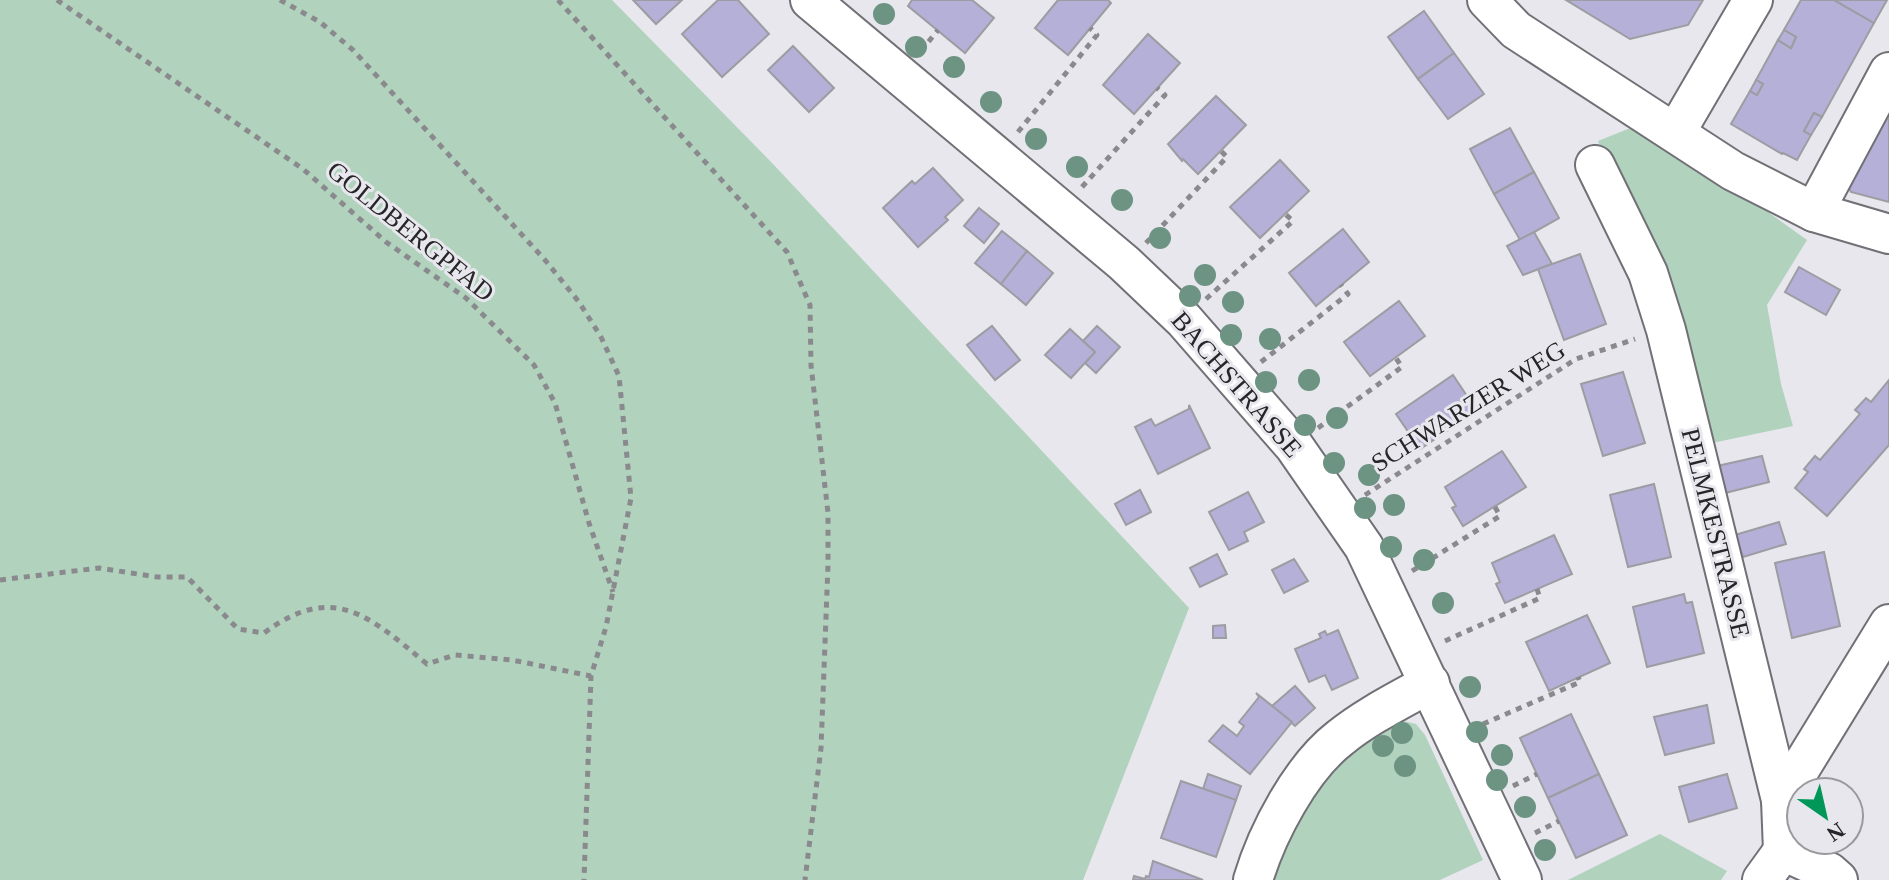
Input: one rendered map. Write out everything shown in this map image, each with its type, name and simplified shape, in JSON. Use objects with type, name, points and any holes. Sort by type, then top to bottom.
[{"type":"street","name":"BACHSTRASSE","points":[[810,0],[1063,210],[1184,320],[1294,446],[1364,547],[1522,880]]},
{"type":"street","points":[[1487,0],[1516,30],[1733,171],[1814,212],[1889,234]]},
{"type":"street","points":[[1676,132],[1753,0]]},
{"type":"street","points":[[1814,212],[1889,72]]},
{"type":"street","name":"PELMKESTRASSE","points":[[1595,165],[1648,273],[1666,330],[1781,800],[1773,866],[1829,872],[1838,880]]},
{"type":"street","points":[[1781,800],[1889,624]]},
{"type":"street","points":[[1253,880],[1276,823],[1316,761],[1348,731],[1430,683]]},
{"type":"path","name":"GOLDBERGPFAD","points":[[57,0],[303,169],[386,242],[466,298],[534,365],[555,403],[589,523],[613,593]]},
{"type":"path","points":[[280,0],[320,22],[353,50],[545,260],[579,302],[601,337],[619,376],[631,498],[613,593],[591,676],[584,880]]},
{"type":"path","points":[[558,0],[787,252],[810,305],[811,365],[828,513],[828,565],[821,748],[805,880]]},
{"type":"path","points":[[1013,138],[1097,35],[1090,28]]},
{"type":"path","points":[[917,57],[938,30]]},
{"type":"path","points":[[1078,191],[1165,95],[1157,88]]},
{"type":"path","points":[[1142,247],[1227,157],[1221,151]]},
{"type":"path","points":[[1203,301],[1293,221],[1285,214]]},
{"type":"path","points":[[1261,362],[1348,294],[1341,285]]},
{"type":"path","name":"SCHWARZER WEG","points":[[1341,512],[1576,359],[1666,330]]},
{"type":"path","points":[[1317,428],[1402,367],[1396,358]]},
{"type":"path","points":[[1447,432],[1451,438]]},
{"type":"path","points":[[1412,571],[1500,516],[1495,507]]},
{"type":"path","points":[[0,580],[99,568],[157,577],[187,577],[238,629],[264,633],[287,616],[330,606],[358,612],[427,664],[455,655],[512,660],[591,676]]},
{"type":"path","points":[[1445,641],[1540,598],[1537,589]]},
{"type":"path","points":[[1482,724],[1580,682],[1578,677]]},
{"type":"path","points":[[1510,787],[1537,774]]},
{"type":"path","points":[[1532,835],[1559,821]]},
{"type":"green space","points":[[0,0],[612,0],[773,164],[1189,608],[1083,880],[0,880]]},
{"type":"green space","points":[[1643,123],[1807,240],[1767,305],[1781,384],[1793,426],[1712,443],[1678,305],[1598,141]]},
{"type":"green space","points":[[1395,719],[1416,724],[1425,735],[1483,860],[1440,880],[1270,880],[1300,810],[1364,737]]},
{"type":"green space","points":[[1660,834],[1727,871],[1721,880],[1568,880]]},
{"type":"building","points":[[633,0],[682,0],[656,24]]},
{"type":"building","points":[[718,0],[738,0],[769,34],[722,77],[682,34]]},
{"type":"building","points":[[912,0],[972,0],[994,18],[965,53],[908,6]]},
{"type":"building","points":[[1058,0],[1108,0],[1111,3],[1068,55],[1035,28]]},
{"type":"building","points":[[1566,0],[1703,0],[1688,25],[1630,39]]},
{"type":"building","points":[[1801,0],[1834,0],[1874,23],[1822,117],[1814,113],[1804,131],[1811,135],[1797,160],[1731,124],[1750,91],[1757,95],[1763,84],[1756,80],[1778,40],[1791,48],[1796,37],[1784,30]]},
{"type":"building","points":[[1834,0],[1887,0],[1874,23]]},
{"type":"building","points":[[1424,11],[1454,53],[1418,79],[1388,37]]},
{"type":"building","points":[[1784,30],[1796,37],[1791,48],[1778,40]]},
{"type":"building","points":[[1148,34],[1180,63],[1134,114],[1103,85]]},
{"type":"building","points":[[793,46],[834,88],[809,112],[768,70]]},
{"type":"building","points":[[1454,53],[1484,94],[1448,119],[1418,79]]},
{"type":"building","points":[[1756,80],[1763,84],[1757,95],[1750,91]]},
{"type":"building","points":[[1216,96],[1246,125],[1198,174],[1168,144]]},
{"type":"building","points":[[1814,113],[1822,117],[1811,135],[1804,131]]},
{"type":"building","points":[[1885,113],[1889,115],[1889,202],[1851,192],[1846,183]]},
{"type":"building","points":[[1510,128],[1534,172],[1494,194],[1470,149]]},
{"type":"building","points":[[1280,160],[1309,191],[1260,238],[1230,207]]},
{"type":"building","points":[[933,168],[963,200],[945,217],[948,220],[918,247],[883,208],[912,181],[915,184]]},
{"type":"building","points":[[1534,172],[1559,218],[1520,240],[1494,194]]},
{"type":"building","points":[[979,208],[999,224],[984,243],[964,226]]},
{"type":"building","points":[[1343,229],[1369,262],[1316,306],[1289,273]]},
{"type":"building","points":[[1002,231],[1027,251],[1001,284],[975,263]]},
{"type":"building","points":[[1534,232],[1552,264],[1523,275],[1507,246]]},
{"type":"building","points":[[1027,251],[1053,273],[1026,305],[1001,284]]},
{"type":"building","points":[[1580,254],[1606,324],[1564,340],[1538,269]]},
{"type":"building","points":[[1799,267],[1840,290],[1826,315],[1785,292]]},
{"type":"building","points":[[1399,301],[1425,336],[1370,376],[1344,342]]},
{"type":"building","points":[[992,326],[1020,360],[995,380],[967,345]]},
{"type":"building","points":[[1097,326],[1120,347],[1096,373],[1085,363],[1095,352],[1083,341]]},
{"type":"building","points":[[1070,329],[1095,352],[1071,378],[1045,355]]},
{"type":"building","points":[[1623,372],[1645,443],[1603,456],[1581,384]]},
{"type":"building","points":[[1453,375],[1477,411],[1420,449],[1396,414]]},
{"type":"building","points":[[1889,380],[1889,445],[1827,516],[1795,488],[1808,472],[1804,469],[1815,456],[1820,460],[1860,414],[1855,410],[1866,398],[1871,402]]},
{"type":"building","points":[[1189,405],[1210,448],[1158,474],[1135,427],[1151,419],[1155,426],[1189,409]]},
{"type":"building","points":[[1502,451],[1526,487],[1463,526],[1452,508],[1456,506],[1445,487]]},
{"type":"building","points":[[1762,456],[1769,482],[1725,493],[1717,466]]},
{"type":"building","points":[[1654,484],[1671,557],[1628,567],[1610,495]]},
{"type":"building","points":[[1140,490],[1151,512],[1126,525],[1115,504]]},
{"type":"building","points":[[1248,492],[1264,522],[1244,532],[1248,541],[1229,550],[1209,512]]},
{"type":"building","points":[[1779,522],[1786,544],[1743,557],[1735,535]]},
{"type":"building","points":[[1554,535],[1572,574],[1505,603],[1496,584],[1500,582],[1492,563]]},
{"type":"building","points":[[1824,552],[1840,626],[1792,638],[1775,563]]},
{"type":"building","points":[[1217,554],[1227,574],[1200,587],[1190,568]]},
{"type":"building","points":[[1294,559],[1308,581],[1284,593],[1272,570]]},
{"type":"building","points":[[1684,594],[1686,603],[1692,602],[1704,653],[1647,667],[1633,607]]},
{"type":"building","points":[[1587,615],[1610,663],[1549,691],[1526,642]]},
{"type":"building","points":[[1225,625],[1226,638],[1213,638],[1213,626]]},
{"type":"building","points":[[1338,630],[1358,678],[1332,690],[1325,675],[1309,682],[1295,649],[1321,638],[1319,634],[1325,631],[1327,635]]},
{"type":"building","points":[[1295,686],[1315,708],[1295,726],[1272,706]]},
{"type":"building","points":[[1256,693],[1292,722],[1250,774],[1209,741],[1223,725],[1237,736],[1244,726],[1239,722],[1259,697]]},
{"type":"building","points":[[1707,705],[1714,743],[1665,755],[1654,717]]},
{"type":"building","points":[[1571,714],[1599,774],[1548,798],[1520,738]]},
{"type":"building","points":[[1208,774],[1241,786],[1236,800],[1203,789]]},
{"type":"building","points":[[1599,774],[1627,835],[1576,858],[1548,798]]},
{"type":"building","points":[[1727,774],[1737,808],[1689,822],[1679,787]]},
{"type":"building","points":[[1181,781],[1236,800],[1216,857],[1161,838]]},
{"type":"building","points":[[1153,861],[1203,880],[1133,880],[1134,876],[1149,877]]}]
